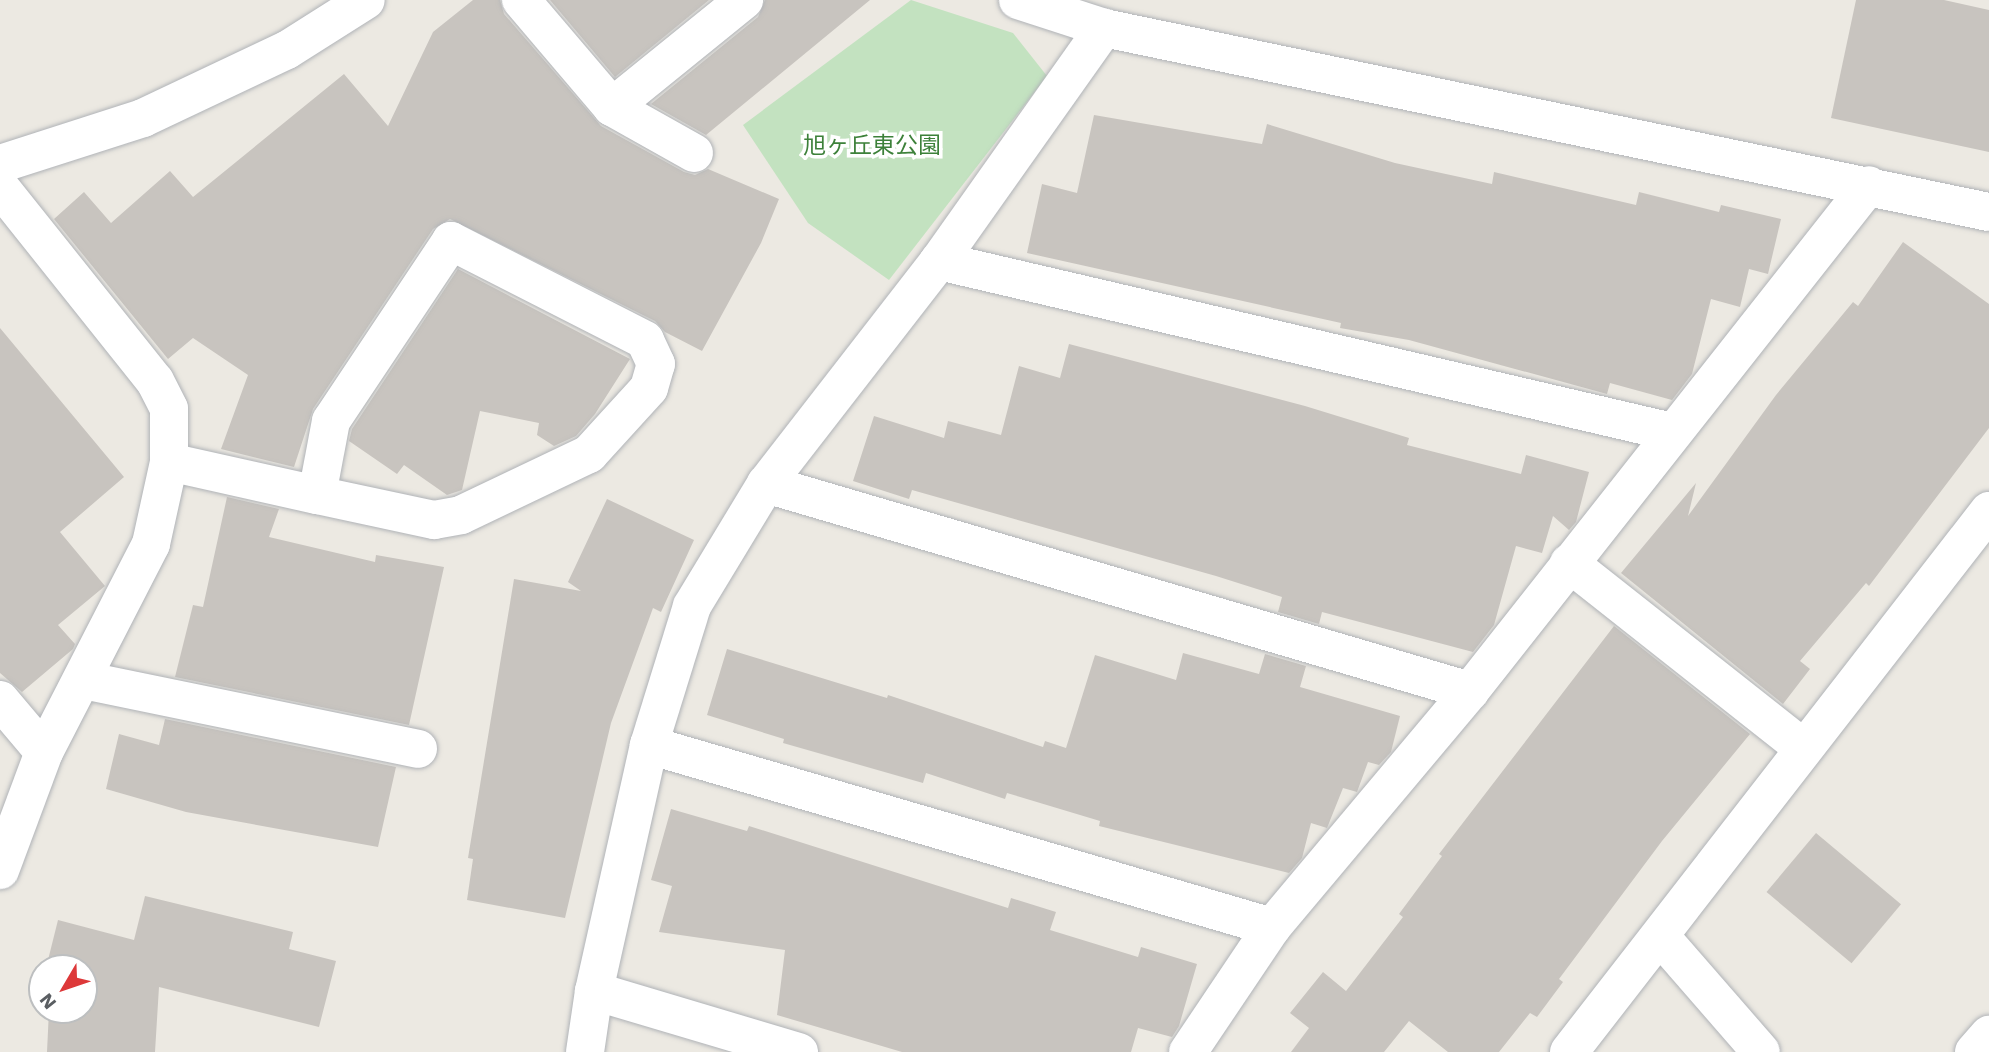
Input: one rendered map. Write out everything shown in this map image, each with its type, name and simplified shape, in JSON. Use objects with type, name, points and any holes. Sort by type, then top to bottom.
[{"type":"street","points":[[0,164],[143,118],[287,50],[366,0]]},
{"type":"street","points":[[521,0],[612,107],[694,153]]},
{"type":"street","points":[[612,107],[744,0]]},
{"type":"street","points":[[1018,0],[1104,28],[1989,212]]},
{"type":"street","points":[[585,1052],[594,991],[649,745],[692,606],[766,484],[939,261],[1104,28]]},
{"type":"street","points":[[1188,1052],[1272,927],[1470,691],[1869,185]]},
{"type":"street","points":[[0,187],[155,381],[169,409],[169,462],[151,544],[44,752],[0,870]]},
{"type":"street","points":[[169,462],[317,495],[434,520],[461,514],[589,454],[649,388],[656,364],[645,340],[452,241],[331,421],[317,495]]},
{"type":"street","points":[[939,261],[1672,432]]},
{"type":"street","points":[[766,484],[1470,691]]},
{"type":"street","points":[[1569,1052],[1661,937],[1803,748],[1989,511]]},
{"type":"street","points":[[1569,563],[1803,748]]},
{"type":"street","points":[[83,680],[418,749]]},
{"type":"street","points":[[0,700],[44,752]]},
{"type":"street","points":[[649,745],[1272,927]]},
{"type":"street","points":[[1661,937],[1757,1050]]},
{"type":"street","points":[[594,991],[799,1052]]},
{"type":"street","points":[[1974,1052],[1989,1035]]},
{"type":"green space","name":"旭ヶ丘東公園","points":[[911,0],[1013,33],[1047,76],[889,280],[808,223],[743,125]]},
{"type":"building","points":[[473,0],[500,0],[504,14],[601,126],[684,172],[695,175],[708,169],[779,199],[761,243],[702,351],[665,332],[655,321],[450,219],[433,229],[313,409],[294,467],[221,449],[248,375],[193,338],[168,359],[54,219],[84,192],[111,223],[170,171],[193,197],[344,74],[388,126],[433,32]]},
{"type":"building","points":[[550,0],[709,0],[615,77]]},
{"type":"building","points":[[765,0],[870,0],[706,135],[651,104],[758,17]]},
{"type":"building","points":[[1856,0],[1944,0],[1989,10],[1989,152],[1831,118]]},
{"type":"building","points":[[1094,115],[1262,144],[1267,124],[1395,163],[1492,184],[1494,172],[1636,205],[1639,192],[1719,212],[1721,205],[1781,219],[1768,274],[1749,269],[1740,307],[1711,299],[1692,374],[1672,400],[1610,383],[1607,394],[1409,340],[1340,328],[1341,323],[1027,253],[1042,184],[1077,193]]},
{"type":"building","points":[[1903,242],[1989,304],[1989,428],[1869,586],[1866,583],[1800,661],[1810,669],[1783,704],[1621,573],[1696,483],[1688,516],[1776,395],[1853,302],[1858,306]]},
{"type":"building","points":[[458,269],[630,359],[595,414],[576,436],[554,446],[537,435],[539,423],[480,411],[462,490],[447,495],[404,465],[397,474],[349,441],[352,429]]},
{"type":"building","points":[[0,328],[124,477],[60,532],[105,586],[58,625],[75,644],[73,649],[22,692],[0,673]]},
{"type":"building","points":[[1069,344],[1305,406],[1409,438],[1407,445],[1521,474],[1526,455],[1589,472],[1576,522],[1569,530],[1553,516],[1542,553],[1516,546],[1494,625],[1473,652],[1322,612],[1319,624],[1278,612],[1282,597],[1216,576],[912,490],[909,499],[853,481],[874,416],[944,438],[948,421],[1001,435],[1019,366],[1060,378]]},
{"type":"building","points":[[227,497],[279,509],[269,537],[375,562],[376,555],[444,567],[409,725],[175,677],[193,605],[203,607]]},
{"type":"building","points":[[607,499],[694,540],[661,612],[653,608],[611,723],[565,918],[467,900],[473,859],[468,858],[514,579],[581,591],[568,582]]},
{"type":"building","points":[[1614,626],[1750,734],[1662,841],[1559,979],[1563,982],[1537,1017],[1530,1013],[1499,1052],[1448,1052],[1409,1021],[1384,1052],[1291,1052],[1309,1028],[1290,1013],[1323,972],[1346,991],[1403,917],[1399,914],[1442,856],[1439,854]]},
{"type":"building","points":[[727,649],[887,698],[888,695],[1043,747],[1045,741],[1066,748],[1095,655],[1176,680],[1183,653],[1259,674],[1265,654],[1306,666],[1300,687],[1400,716],[1391,752],[1379,765],[1368,762],[1357,792],[1343,788],[1327,828],[1311,823],[1302,858],[1289,873],[1099,826],[1100,821],[1007,793],[1005,799],[926,773],[923,783],[783,743],[784,739],[707,715]]},
{"type":"building","points":[[165,719],[396,767],[378,847],[186,812],[106,789],[119,734],[159,745]]},
{"type":"building","points":[[671,809],[747,831],[749,826],[1008,908],[1011,898],[1056,912],[1050,930],[1138,957],[1141,947],[1197,964],[1179,1026],[1172,1037],[1138,1028],[1131,1052],[902,1052],[777,1015],[785,950],[659,932],[672,886],[651,880]]},
{"type":"building","points":[[1816,833],[1901,904],[1852,963],[1767,892]]},
{"type":"building","points":[[145,896],[293,932],[289,949],[336,961],[319,1027],[159,987],[155,1052],[47,1052],[48,1024],[98,1024],[98,954],[50,954],[58,920],[134,940]]}]
